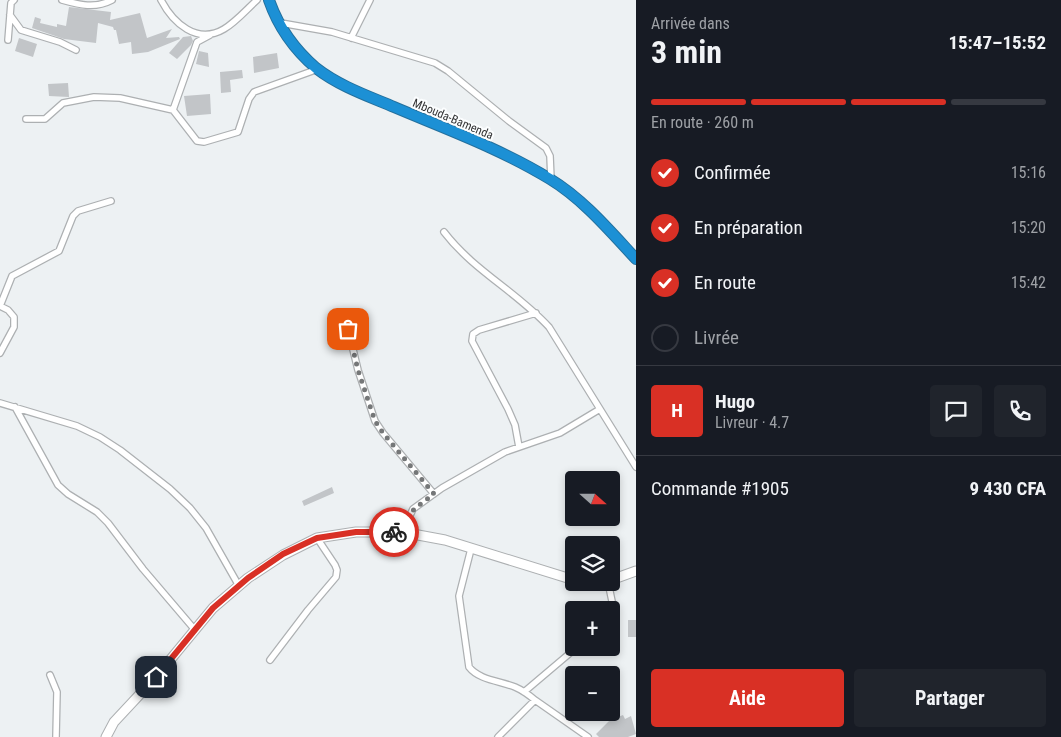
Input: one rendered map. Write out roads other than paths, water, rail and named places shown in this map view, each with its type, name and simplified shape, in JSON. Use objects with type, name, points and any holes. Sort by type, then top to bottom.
[{"type":"highway","name":"Mbouda-Bamenda","points":[[269,0],[273,12],[291,43],[318,69],[349,88],[502,153],[551,179],[580,202],[611,231],[636,259]]},
{"type":"street","points":[[8,40],[11,3],[14,0]]},
{"type":"street","points":[[62,0],[85,6],[96,6],[112,0]]},
{"type":"street","points":[[161,0],[177,23],[189,31],[210,35]]},
{"type":"street","points":[[173,110],[197,42],[225,29],[257,0]]},
{"type":"street","points":[[352,38],[370,0]]},
{"type":"street","points":[[10,15],[21,30],[60,42],[76,50]]},
{"type":"street","points":[[281,23],[352,38],[419,57],[448,71],[509,121],[546,148],[550,156],[551,179]]},
{"type":"street","points":[[26,119],[45,119],[63,102],[94,97],[120,98],[173,110],[192,137],[197,141],[204,142],[234,135],[241,128],[249,99],[254,92],[318,69]]},
{"type":"street","points":[[0,352],[14,327],[14,317],[8,310],[0,306],[12,276],[59,251],[73,216],[78,211],[111,202]]},
{"type":"street","points":[[444,232],[470,262],[536,313],[555,335],[636,466]]},
{"type":"street","points":[[519,447],[515,425],[508,409],[472,341],[473,334],[479,330],[536,313]]},
{"type":"street","points":[[348,329],[358,370],[375,421],[434,494]]},
{"type":"street","points":[[0,403],[77,426],[100,437],[170,489],[190,508],[206,528],[239,586]]},
{"type":"street","points":[[15,407],[58,485],[102,518],[195,630]]},
{"type":"street","points":[[402,532],[414,509],[434,494],[493,458],[560,433],[600,409]]},
{"type":"street","points":[[106,737],[114,722],[213,608],[239,586],[283,554],[317,538],[356,532],[402,532],[445,540],[565,577]]},
{"type":"street","points":[[270,660],[336,577],[337,570],[335,565],[317,538]]},
{"type":"street","points":[[471,548],[459,596],[469,667],[480,676],[524,692],[588,737]]},
{"type":"street","points":[[620,577],[636,571]]},
{"type":"street","points":[[524,692],[567,656]]},
{"type":"street","points":[[50,676],[57,692],[56,737]]},
{"type":"street","points":[[498,737],[535,700]]}]
